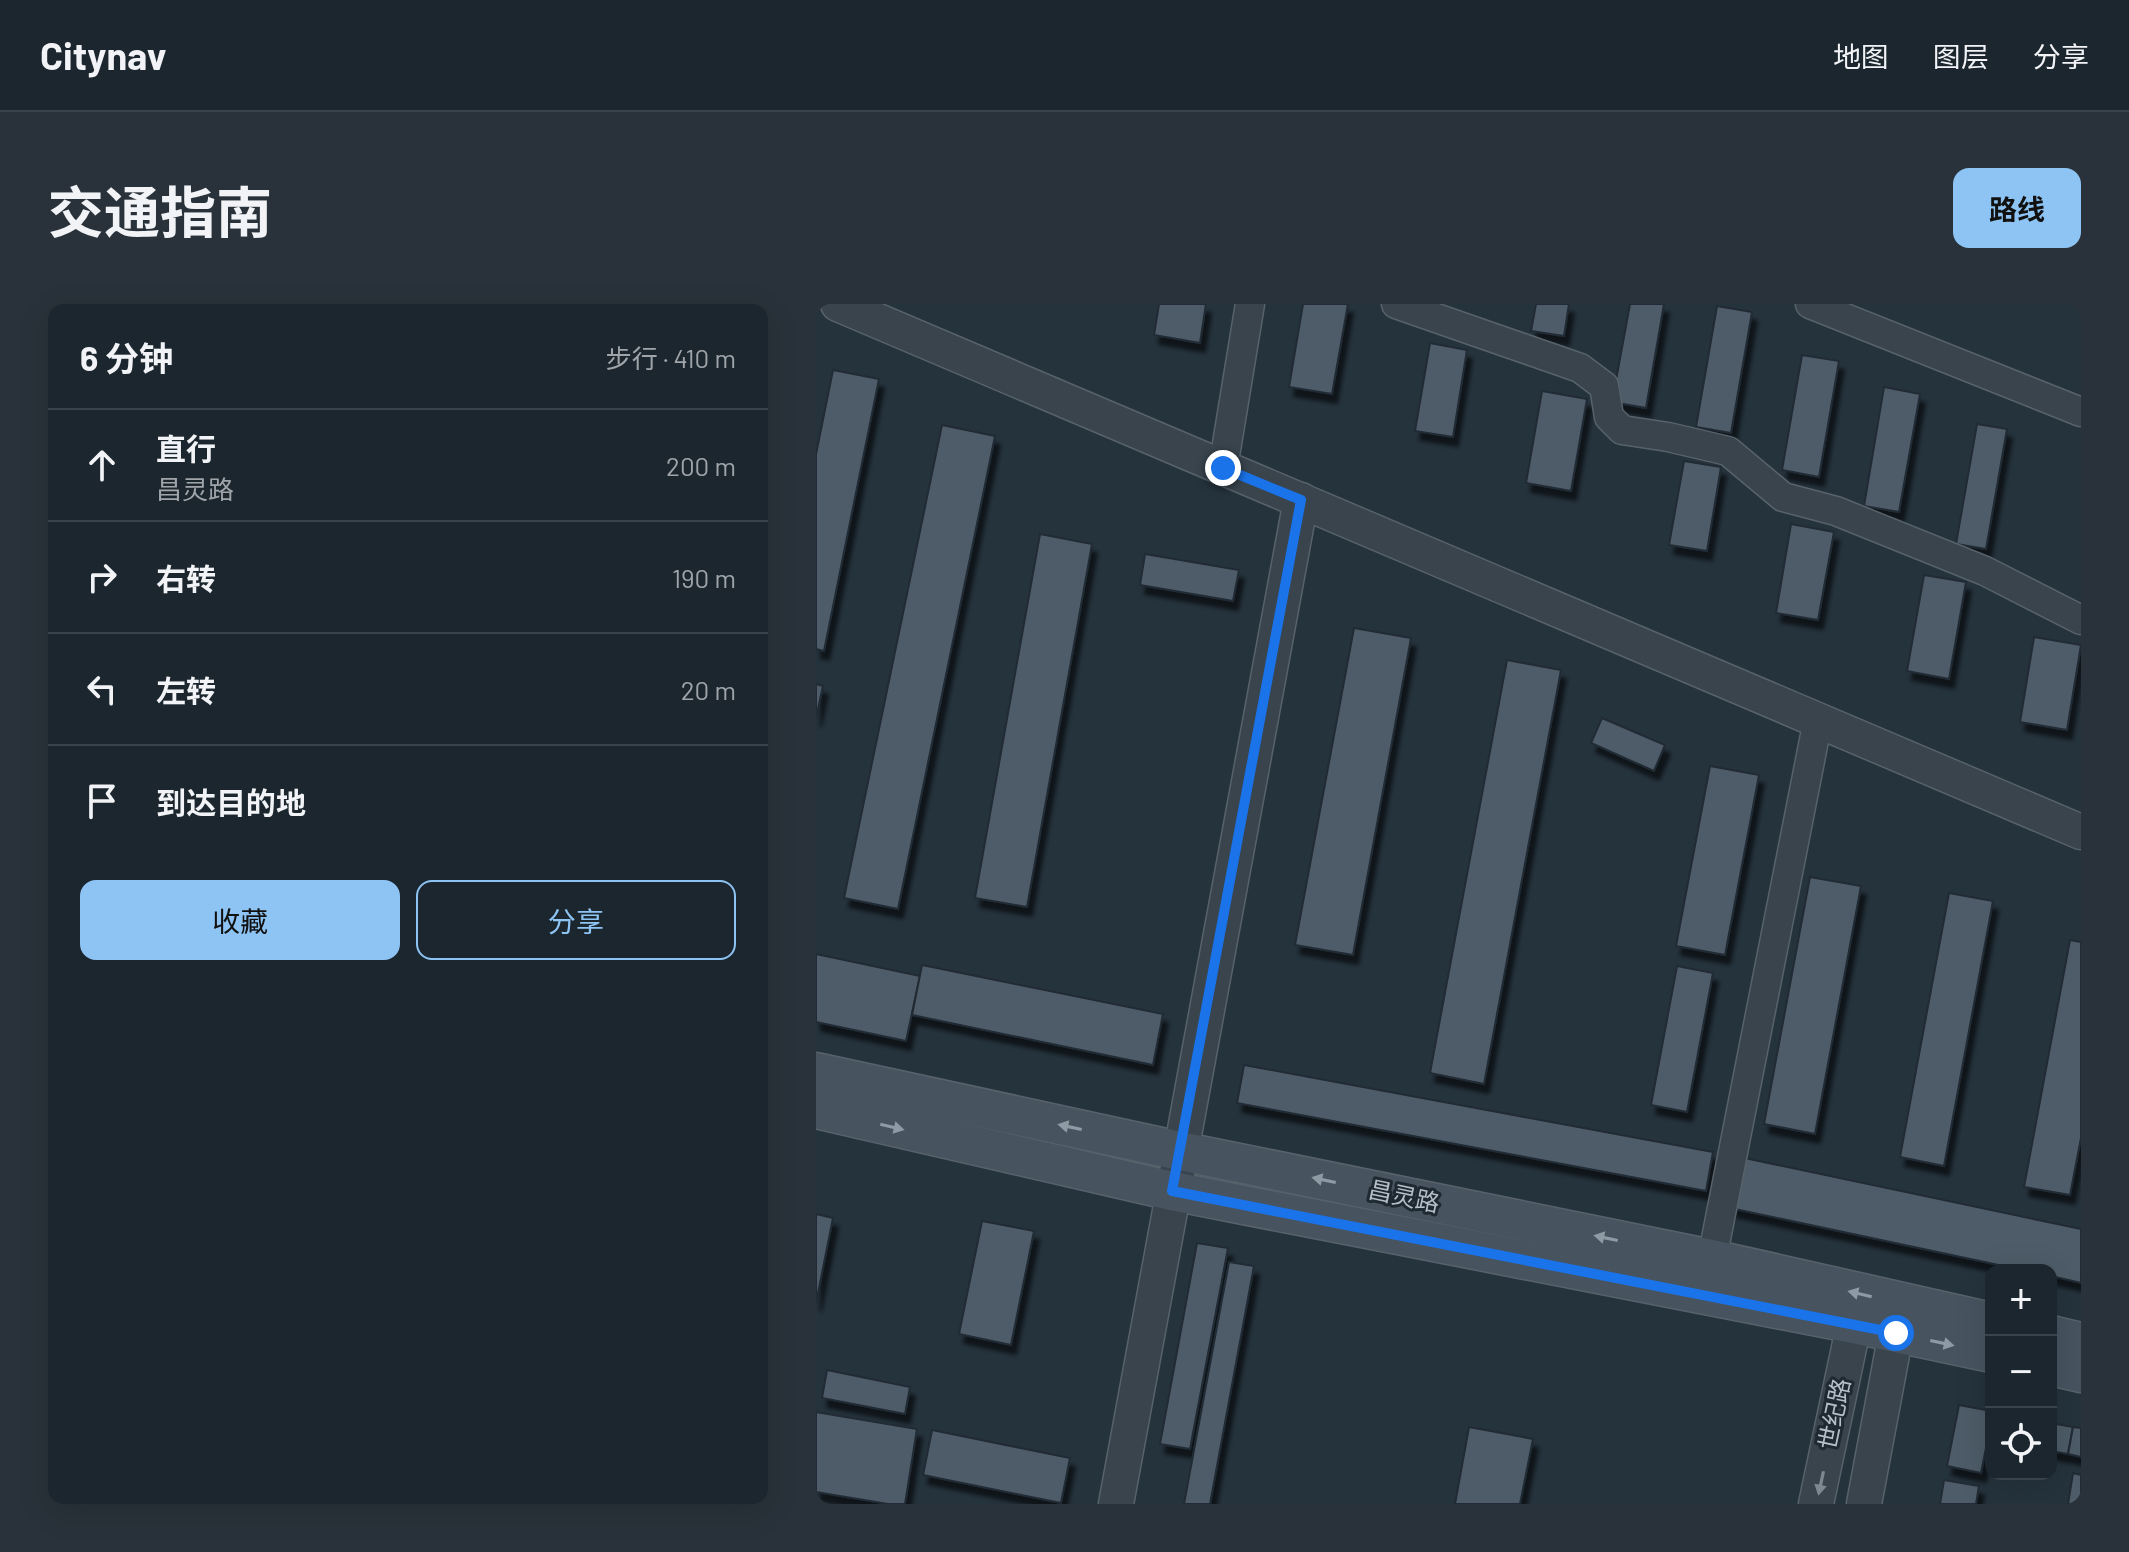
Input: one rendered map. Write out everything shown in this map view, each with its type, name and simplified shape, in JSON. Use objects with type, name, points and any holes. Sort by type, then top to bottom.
[{"type":"main road","name":"昌灵路","points":[[816,1072],[1180,1151],[1712,1259],[1985,1321]]},
{"type":"main road","name":"昌灵路","points":[[816,1109],[1172,1191],[1985,1352]]},
{"type":"main road","points":[[2055,1336],[2081,1342]]},
{"type":"main road","points":[[2057,1367],[2081,1373]]},
{"type":"street","points":[[838,304],[2081,832]]},
{"type":"street","points":[[1223,468],[1250,304]]},
{"type":"street","points":[[1396,304],[1580,368],[1604,386],[1609,417],[1622,430],[1728,451],[1783,497],[1836,511],[1985,571],[2081,620]]},
{"type":"street","points":[[1810,304],[2081,412]]},
{"type":"street","points":[[1116,1504],[1301,500]]},
{"type":"street","points":[[1712,1259],[1818,720]]},
{"type":"street","name":"世纪路","points":[[1816,1504],[1854,1324]]},
{"type":"street","name":"世纪路","points":[[1864,1504],[1896,1333]]},
{"type":"building","points":[[1159,304],[1206,304],[1200,343],[1154,335]]},
{"type":"building","points":[[1303,304],[1348,304],[1332,394],[1289,387]]},
{"type":"building","points":[[1536,304],[1569,304],[1564,336],[1531,331]]},
{"type":"building","points":[[1630,304],[1664,304],[1646,408],[1612,402]]},
{"type":"building","points":[[1717,306],[1752,312],[1731,433],[1696,427]]},
{"type":"building","points":[[1430,343],[1467,350],[1453,437],[1415,431]]},
{"type":"building","points":[[1802,355],[1839,361],[1819,477],[1782,470]]},
{"type":"building","points":[[833,370],[879,379],[824,651],[816,649],[816,454]]},
{"type":"building","points":[[1884,387],[1920,394],[1899,512],[1864,506]]},
{"type":"building","points":[[1542,391],[1587,399],[1571,491],[1526,483]]},
{"type":"building","points":[[1977,424],[2007,429],[1986,549],[1956,544]]},
{"type":"building","points":[[942,425],[995,436],[898,909],[844,898]]},
{"type":"building","points":[[1684,461],[1721,467],[1707,551],[1669,545]]},
{"type":"building","points":[[1791,524],[1834,532],[1818,620],[1776,613]]},
{"type":"building","points":[[1040,534],[1092,544],[1027,907],[975,898]]},
{"type":"building","points":[[1145,554],[1239,570],[1233,601],[1140,585]]},
{"type":"building","points":[[1924,575],[1966,582],[1949,679],[1907,671]]},
{"type":"building","points":[[1354,628],[1411,638],[1353,955],[1295,945]]},
{"type":"building","points":[[2034,637],[2081,645],[2067,730],[2020,722]]},
{"type":"building","points":[[1507,660],[1561,670],[1484,1084],[1430,1073]]},
{"type":"building","points":[[816,684],[823,686],[816,718]]},
{"type":"building","points":[[1602,718],[1665,745],[1654,771],[1591,743]]},
{"type":"building","points":[[1710,766],[1759,775],[1725,955],[1676,946]]},
{"type":"building","points":[[1810,877],[1861,886],[1815,1134],[1764,1124]]},
{"type":"building","points":[[1949,893],[1993,901],[1944,1166],[1900,1157]]},
{"type":"building","points":[[2070,940],[2081,942],[2081,1138],[2070,1195],[2024,1187]]},
{"type":"building","points":[[816,954],[920,976],[906,1041],[816,1022]]},
{"type":"building","points":[[922,965],[1163,1014],[1153,1065],[912,1015]]},
{"type":"building","points":[[1677,966],[1713,973],[1687,1112],[1651,1105]]},
{"type":"building","points":[[1244,1065],[1713,1152],[1706,1191],[1237,1103]]},
{"type":"building","points":[[1740,1157],[2081,1229],[2081,1283],[2057,1277],[2057,1264],[1994,1264],[1730,1208]]},
{"type":"building","points":[[816,1214],[833,1218],[816,1303]]},
{"type":"building","points":[[982,1221],[1034,1231],[1011,1345],[959,1334]]},
{"type":"building","points":[[1197,1243],[1228,1248],[1190,1449],[1160,1444]]},
{"type":"building","points":[[1229,1262],[1254,1266],[1210,1504],[1184,1504]]},
{"type":"building","points":[[827,1370],[910,1387],[905,1414],[822,1398]]},
{"type":"building","points":[[1959,1405],[1985,1410],[1985,1453],[1981,1473],[1947,1466]]},
{"type":"building","points":[[816,1412],[917,1429],[905,1504],[816,1492]]},
{"type":"building","points":[[2057,1424],[2073,1427],[2068,1454],[2057,1452]]},
{"type":"building","points":[[1469,1427],[1533,1439],[1520,1504],[1455,1504]]},
{"type":"building","points":[[2073,1427],[2081,1428],[2081,1457],[2068,1454]]},
{"type":"building","points":[[932,1430],[1070,1458],[1061,1503],[923,1475]]},
{"type":"building","points":[[2073,1473],[2081,1475],[2081,1504],[2068,1504]]},
{"type":"building","points":[[1944,1480],[1979,1486],[1976,1504],[1940,1504]]},
{"type":"route","points":[[1223,468],[1301,500],[1172,1191],[1896,1333]]}]
